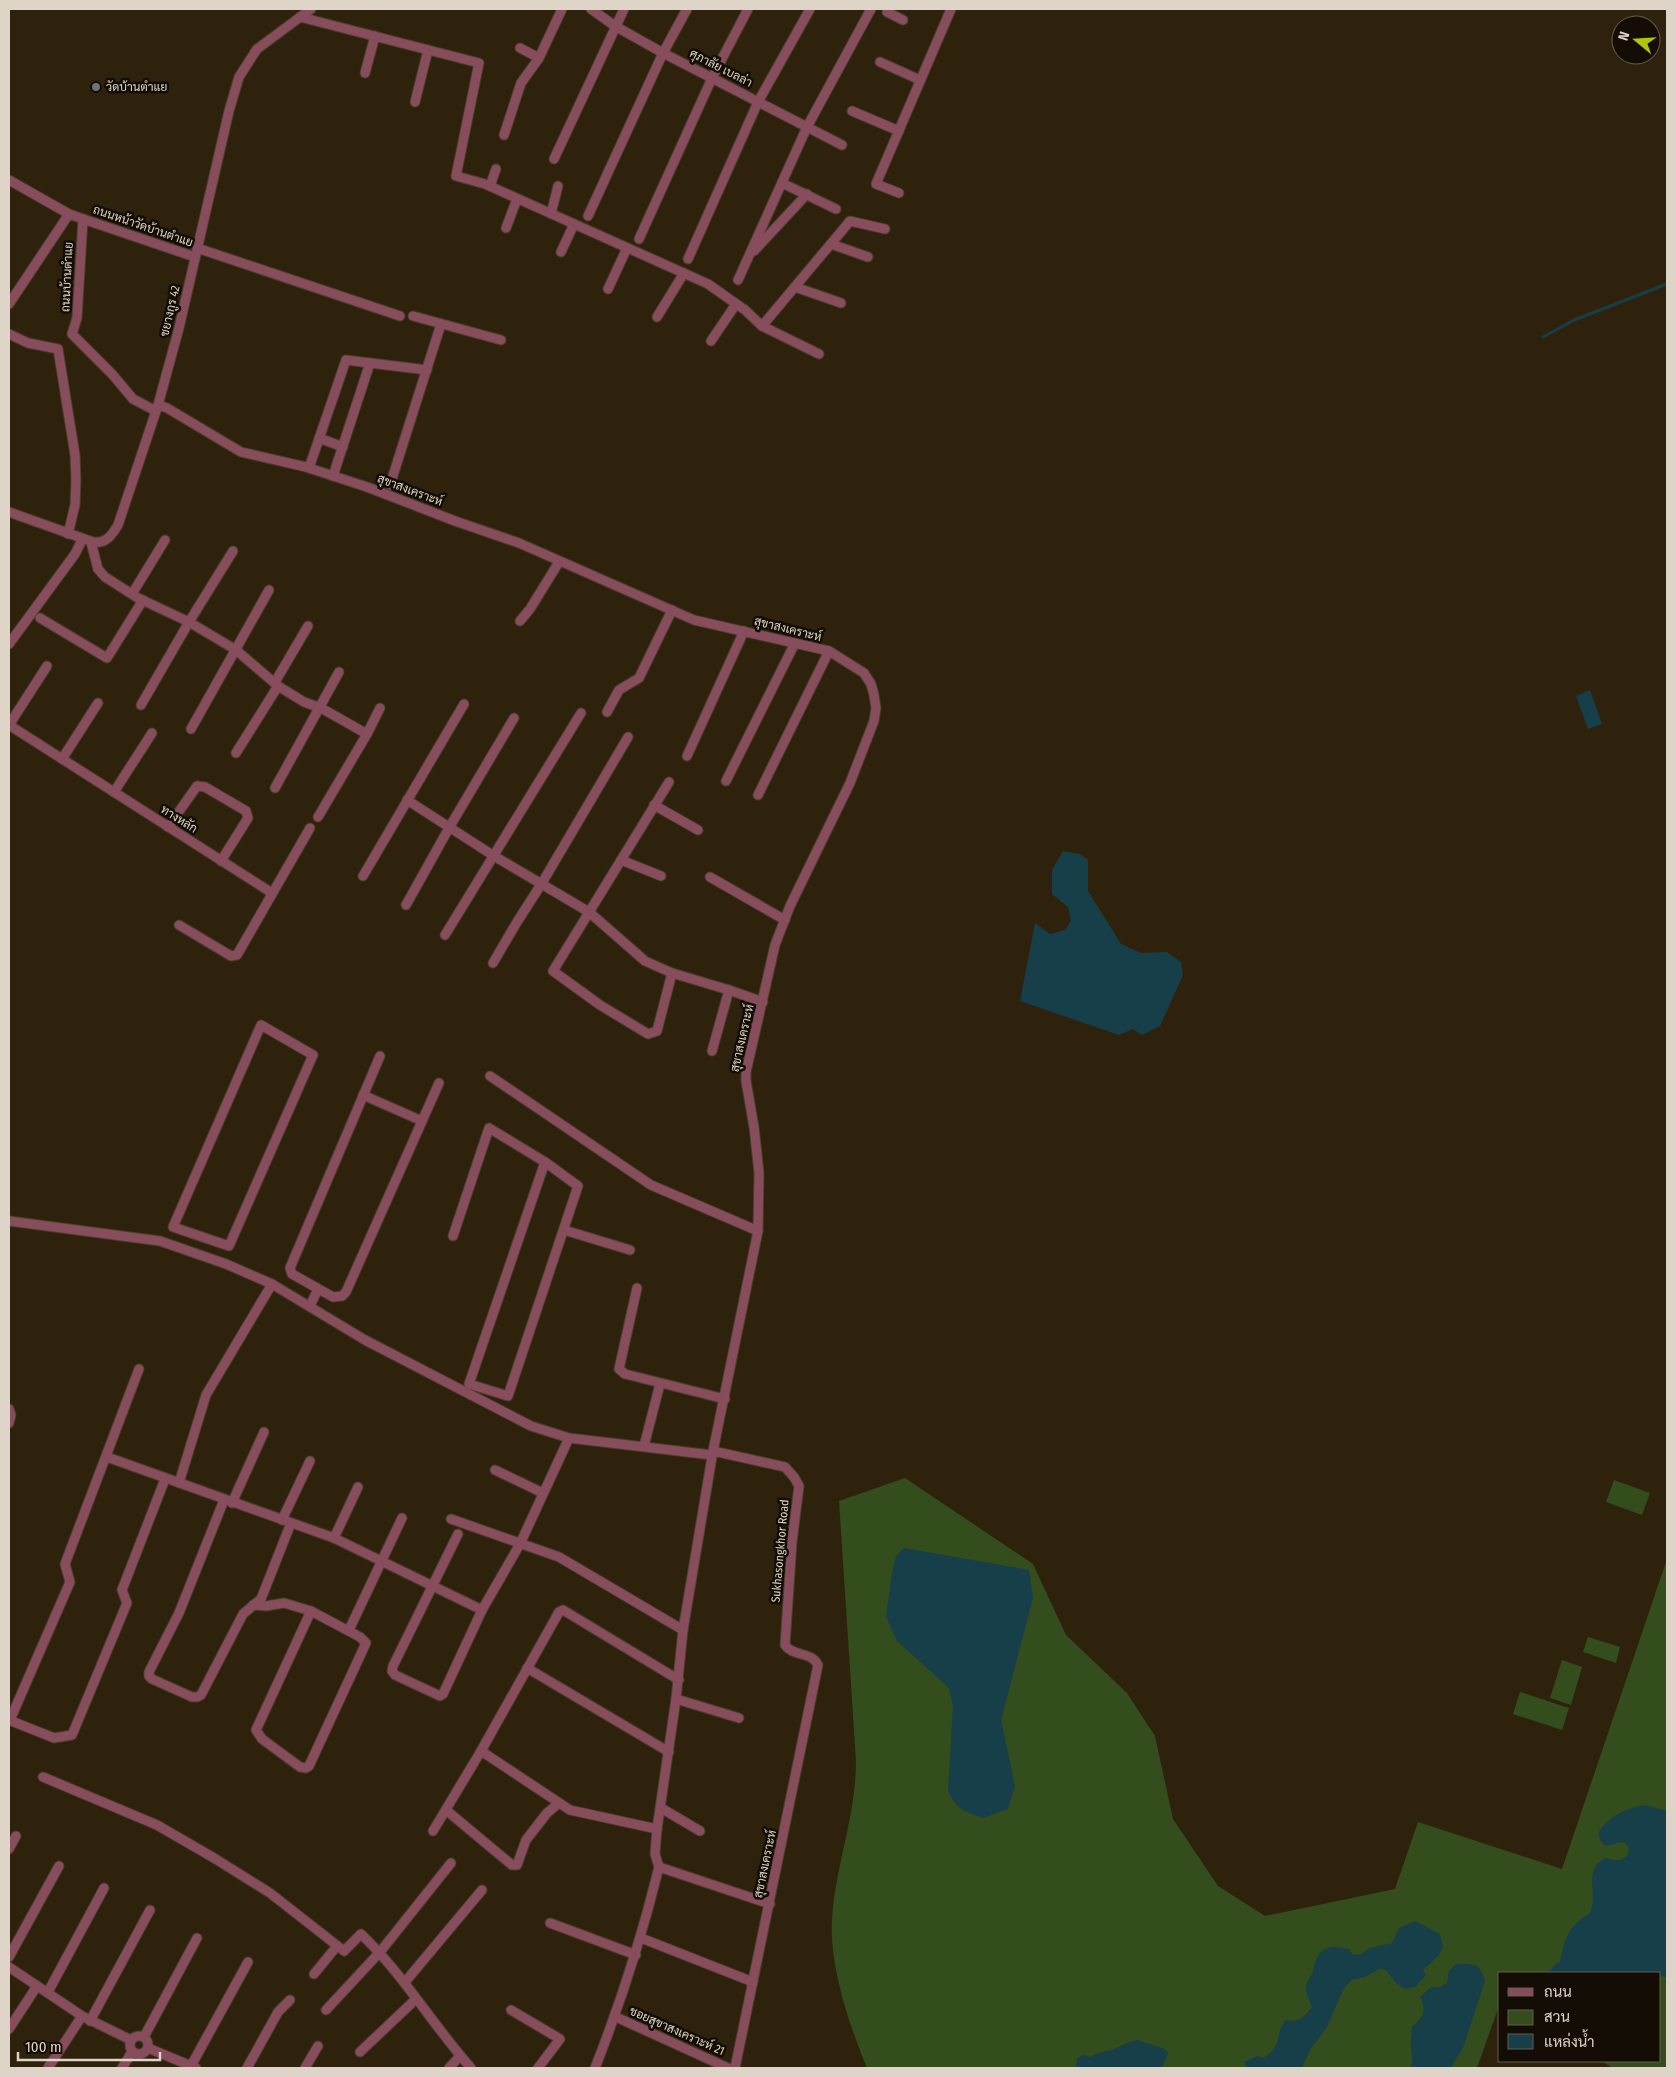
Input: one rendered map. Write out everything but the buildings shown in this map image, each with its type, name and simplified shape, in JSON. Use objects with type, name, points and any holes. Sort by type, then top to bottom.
[{"type":"street","name":"ชยางกูร 42","points":[[92,542],[99,543],[106,540],[112,535],[118,525],[157,408],[229,111],[239,77],[257,49],[311,9]]},
{"type":"street","points":[[504,135],[521,83],[539,58],[562,9]]},
{"type":"street","name":"ศุภาลัย เบลล่า","points":[[592,9],[615,26],[842,145]]},
{"type":"street","points":[[554,160],[624,9]]},
{"type":"street","points":[[588,216],[663,52],[687,9]]},
{"type":"street","points":[[638,239],[712,78],[748,9]]},
{"type":"street","points":[[688,259],[758,102],[810,9]]},
{"type":"street","points":[[738,280],[807,127],[871,9]]},
{"type":"street","points":[[888,9],[887,12],[903,20]]},
{"type":"street","points":[[899,193],[876,184],[951,9]]},
{"type":"street","points":[[300,17],[480,63],[456,176],[490,186],[708,284],[762,326],[819,354]]},
{"type":"street","points":[[365,73],[375,36]]},
{"type":"street","points":[[520,48],[539,58]]},
{"type":"street","points":[[415,102],[428,50]]},
{"type":"street","points":[[880,62],[920,80]]},
{"type":"street","points":[[852,111],[899,131]]},
{"type":"street","points":[[490,186],[496,169]]},
{"type":"street","points":[[9,180],[83,220]]},
{"type":"street","points":[[782,182],[836,209]]},
{"type":"street","points":[[551,214],[558,186]]},
{"type":"street","points":[[749,257],[807,194]]},
{"type":"street","points":[[506,228],[517,198]]},
{"type":"street","points":[[9,304],[69,214]]},
{"type":"street","name":"ถนนหน้าวัดบ้านตำแย","points":[[83,220],[196,252],[400,316]]},
{"type":"street","name":"ถนนบ้านตำแย","points":[[83,220],[78,318],[72,334],[112,374],[132,399],[157,408]]},
{"type":"street","points":[[762,326],[850,221],[885,229]]},
{"type":"street","points":[[561,252],[574,224]]},
{"type":"street","points":[[831,244],[868,257]]},
{"type":"street","points":[[608,289],[628,248]]},
{"type":"street","points":[[657,317],[684,273]]},
{"type":"street","points":[[795,288],[841,303]]},
{"type":"street","points":[[711,341],[736,304]]},
{"type":"street","points":[[413,316],[501,340]]},
{"type":"street","points":[[390,485],[441,324]]},
{"type":"street","points":[[9,334],[28,343],[58,350],[76,480],[75,505],[68,534]]},
{"type":"street","points":[[309,468],[346,360],[426,370]]},
{"type":"street","points":[[333,476],[370,363]]},
{"type":"street","name":"สุขาสงเคราะห์","points":[[157,408],[167,408],[235,449],[309,468],[519,543],[694,620],[829,651],[864,673],[872,684],[876,708],[871,729],[850,782],[775,945],[746,1072],[759,1173],[758,1231],[713,1453],[683,1630],[676,1699],[657,1829],[655,1854],[659,1867]]},
{"type":"street","points":[[319,438],[343,447]]},
{"type":"street","points":[[9,512],[82,540],[92,542],[98,569],[105,577],[132,594],[188,622],[236,650],[276,684],[304,702],[321,708],[367,734]]},
{"type":"street","points":[[9,644],[75,554],[82,540]]},
{"type":"street","points":[[132,594],[165,540]]},
{"type":"street","points":[[141,704],[188,622],[233,551]]},
{"type":"street","points":[[520,621],[530,609],[559,562]]},
{"type":"street","points":[[191,729],[269,590]]},
{"type":"street","points":[[40,618],[107,658],[143,600]]},
{"type":"street","points":[[607,712],[619,690],[639,678],[672,610]]},
{"type":"street","points":[[236,753],[308,626]]},
{"type":"street","points":[[687,756],[744,631]]},
{"type":"street","points":[[726,781],[795,643]]},
{"type":"street","points":[[758,795],[829,651]]},
{"type":"street","points":[[9,725],[47,666]]},
{"type":"street","points":[[275,788],[340,672]]},
{"type":"street","points":[[62,760],[98,703]]},
{"type":"street","points":[[363,876],[464,704]]},
{"type":"street","points":[[318,817],[367,734],[380,708]]},
{"type":"street","points":[[445,935],[581,713]]},
{"type":"street","points":[[406,905],[514,718]]},
{"type":"street","name":"ทางหลัก","points":[[9,725],[272,893]]},
{"type":"street","points":[[114,792],[152,733]]},
{"type":"street","points":[[493,963],[628,737]]},
{"type":"street","points":[[669,782],[553,971],[600,1005],[648,1034],[658,1031],[672,973]]},
{"type":"street","points":[[168,827],[197,786],[205,787],[246,811],[248,818],[221,861]]},
{"type":"street","points":[[407,800],[494,856],[589,912],[645,961],[672,973],[763,1002]]},
{"type":"street","points":[[654,805],[698,830]]},
{"type":"street","points":[[179,925],[231,956],[235,956],[239,953],[310,828]]},
{"type":"street","points":[[621,860],[662,876]]},
{"type":"street","points":[[710,877],[785,920]]},
{"type":"street","points":[[712,1051],[729,990]]},
{"type":"street","points":[[261,1025],[313,1055],[229,1246],[202,1236],[173,1226],[261,1025]]},
{"type":"street","points":[[380,1056],[290,1268],[292,1274],[318,1289],[338,1297],[346,1292],[439,1083]]},
{"type":"street","points":[[490,1076],[651,1185],[758,1231]]},
{"type":"street","points":[[363,1095],[422,1121]]},
{"type":"street","points":[[453,1236],[489,1128],[545,1162],[578,1186],[508,1396],[470,1384],[545,1162]]},
{"type":"street","points":[[9,1222],[160,1241],[196,1252],[272,1284],[365,1340],[531,1426],[569,1438],[713,1453]]},
{"type":"street","points":[[564,1230],[630,1250]]},
{"type":"street","points":[[196,1252],[202,1236]]},
{"type":"street","points":[[179,1483],[206,1395],[272,1284]]},
{"type":"street","points":[[637,1288],[619,1368],[625,1374],[725,1399]]},
{"type":"street","points":[[310,1306],[318,1289]]},
{"type":"street","points":[[140,1369],[65,1564],[70,1582],[10,1720],[54,1738],[72,1735],[127,1603],[122,1590],[165,1479]]},
{"type":"street","points":[[644,1446],[660,1384]]},
{"type":"street","points":[[488,1405],[492,1390]]},
{"type":"street","points":[[9,1409],[11,1415],[9,1423]]},
{"type":"street","points":[[264,1432],[228,1501],[179,1613],[149,1672],[150,1676],[192,1697],[201,1695],[243,1614],[252,1604],[261,1599],[310,1461]]},
{"type":"street","points":[[458,1534],[392,1671],[395,1675],[440,1696],[443,1694],[482,1610],[520,1544],[569,1438]]},
{"type":"street","name":"Sukhasongkhor Road","points":[[713,1453],[785,1467],[799,1486],[791,1552],[785,1645],[792,1651],[810,1656],[818,1665]]},
{"type":"street","points":[[107,1457],[334,1538],[482,1610]]},
{"type":"street","points":[[494,1470],[543,1493]]},
{"type":"street","points":[[334,1538],[358,1487]]},
{"type":"street","points":[[349,1630],[402,1518]]},
{"type":"street","points":[[451,1519],[559,1557],[683,1630]]},
{"type":"street","points":[[252,1604],[266,1606],[284,1603],[311,1611],[349,1630],[364,1639],[366,1643],[309,1766],[306,1768],[300,1767],[262,1739],[256,1730],[311,1611]]},
{"type":"street","points":[[433,1831],[481,1752],[559,1612],[563,1610],[678,1680]]},
{"type":"street","name":"สุขาสงเคราะห์","points":[[735,2068],[818,1665]]},
{"type":"street","points":[[528,1668],[669,1752]]},
{"type":"street","points":[[676,1699],[739,1718]]},
{"type":"street","points":[[481,1752],[570,1810],[657,1829]]},
{"type":"street","points":[[43,1777],[157,1825],[270,1894],[344,1952],[361,1934],[380,1952],[405,1982],[416,1999],[471,2068]]},
{"type":"street","points":[[446,1810],[512,1865],[517,1865],[526,1840],[547,1813],[559,1803]]},
{"type":"street","points":[[661,1808],[700,1831]]},
{"type":"street","points":[[9,1849],[16,1836]]},
{"type":"street","points":[[326,2010],[380,1952],[451,1863]]},
{"type":"street","points":[[9,1957],[59,1866]]},
{"type":"street","points":[[596,2068],[616,2017],[636,1955],[659,1867],[770,1904]]},
{"type":"street","points":[[48,1992],[104,1888]]},
{"type":"street","points":[[405,1982],[482,1890]]},
{"type":"street","points":[[48,2068],[86,2018],[150,1910]]},
{"type":"street","points":[[550,1924],[636,1955]]},
{"type":"street","points":[[144,2037],[197,1938]]},
{"type":"street","points":[[641,1938],[753,1982]]},
{"type":"street","points":[[314,1974],[337,1946]]},
{"type":"street","points":[[148,2048],[194,2067],[248,1962]]},
{"type":"street","points":[[9,1967],[86,2018],[131,2040]]},
{"type":"street","points":[[9,2029],[37,1986]]},
{"type":"street","points":[[360,2052],[416,1999]]},
{"type":"street","points":[[247,2068],[278,2012],[290,2000]]},
{"type":"street","points":[[511,2010],[560,2039],[538,2068]]},
{"type":"street","name":"ชอยสุขาสงเคราะห์ 21","points":[[616,2017],[728,2068]]},
{"type":"street","points":[[138,2036],[144,2037],[148,2042],[148,2048],[141,2054],[132,2052],[129,2046],[131,2040],[138,2036]]},
{"type":"street","points":[[306,2068],[318,2046]]},
{"type":"street","points":[[122,2068],[132,2052]]},
{"type":"street","points":[[450,2068],[460,2056]]},
{"type":"green space","points":[[905,1478],[1033,1564],[1066,1635],[1127,1693],[1155,1736],[1173,1819],[1218,1886],[1265,1916],[1395,1889],[1418,1822],[1562,1869],[1667,1559],[1667,2068],[1612,2068],[1603,2062],[1661,2062],[1661,1972],[1498,1972],[1498,2009],[1477,2068],[867,2068],[842,1995],[837,1976],[832,1938],[834,1900],[853,1802],[856,1761],[839,1501]]},
{"type":"green space","points":[[1614,1480],[1650,1493],[1642,1515],[1606,1502]]},
{"type":"green space","points":[[1588,1637],[1620,1647],[1616,1663],[1583,1652]]},
{"type":"green space","points":[[1562,1660],[1582,1667],[1571,1705],[1550,1698]]},
{"type":"green space","points":[[1520,1692],[1569,1708],[1562,1730],[1513,1714]]},
{"type":"water","points":[[1590,690],[1602,724],[1588,729],[1576,696]]},
{"type":"water","points":[[1063,851],[1080,854],[1088,860],[1088,891],[1121,944],[1141,953],[1167,952],[1181,962],[1183,975],[1160,1026],[1142,1035],[1133,1029],[1119,1035],[1020,1001],[1035,923],[1050,934],[1065,930],[1071,921],[1068,907],[1052,894],[1052,870]]},
{"type":"water","points":[[904,1548],[1029,1570],[1033,1598],[1001,1720],[1015,1786],[1008,1809],[983,1818],[971,1814],[958,1806],[948,1791],[953,1706],[949,1688],[897,1641],[886,1616],[896,1556]]},
{"type":"water","points":[[1645,1805],[1667,1811],[1667,1977],[1661,1976],[1661,1972],[1549,1972],[1560,1962],[1566,1939],[1572,1928],[1590,1913],[1593,1898],[1593,1875],[1598,1863],[1605,1858],[1620,1860],[1628,1854],[1629,1849],[1626,1843],[1620,1842],[1606,1846],[1602,1843],[1598,1834],[1612,1818],[1631,1808]]},
{"type":"water","points":[[1415,1921],[1440,1934],[1443,1947],[1438,1956],[1423,1970],[1426,1975],[1415,1987],[1405,1989],[1396,1983],[1386,1970],[1379,1969],[1365,1977],[1351,1980],[1343,1990],[1327,2027],[1310,2050],[1302,2068],[1247,2068],[1244,2062],[1257,2056],[1263,2058],[1274,2049],[1286,2020],[1298,2020],[1312,2007],[1306,1988],[1321,1952],[1329,1947],[1335,1947],[1349,1949],[1353,1955],[1361,1954],[1370,1948],[1392,1943],[1399,1928]]},
{"type":"water","points":[[1456,1964],[1475,1965],[1481,1970],[1485,1981],[1463,2048],[1451,2068],[1411,2068],[1412,2027],[1423,2014],[1420,1997],[1431,1987],[1440,1987],[1447,1983],[1449,1971]]},
{"type":"water","points":[[1137,2040],[1165,2049],[1168,2053],[1162,2068],[1076,2068],[1077,2058],[1084,2055],[1090,2057]]},
{"type":"waterway","points":[[1543,337],[1574,320],[1667,284]]},
{"type":"place","name":"วัดบ้านตำแย","points":[[96,87]]}]
